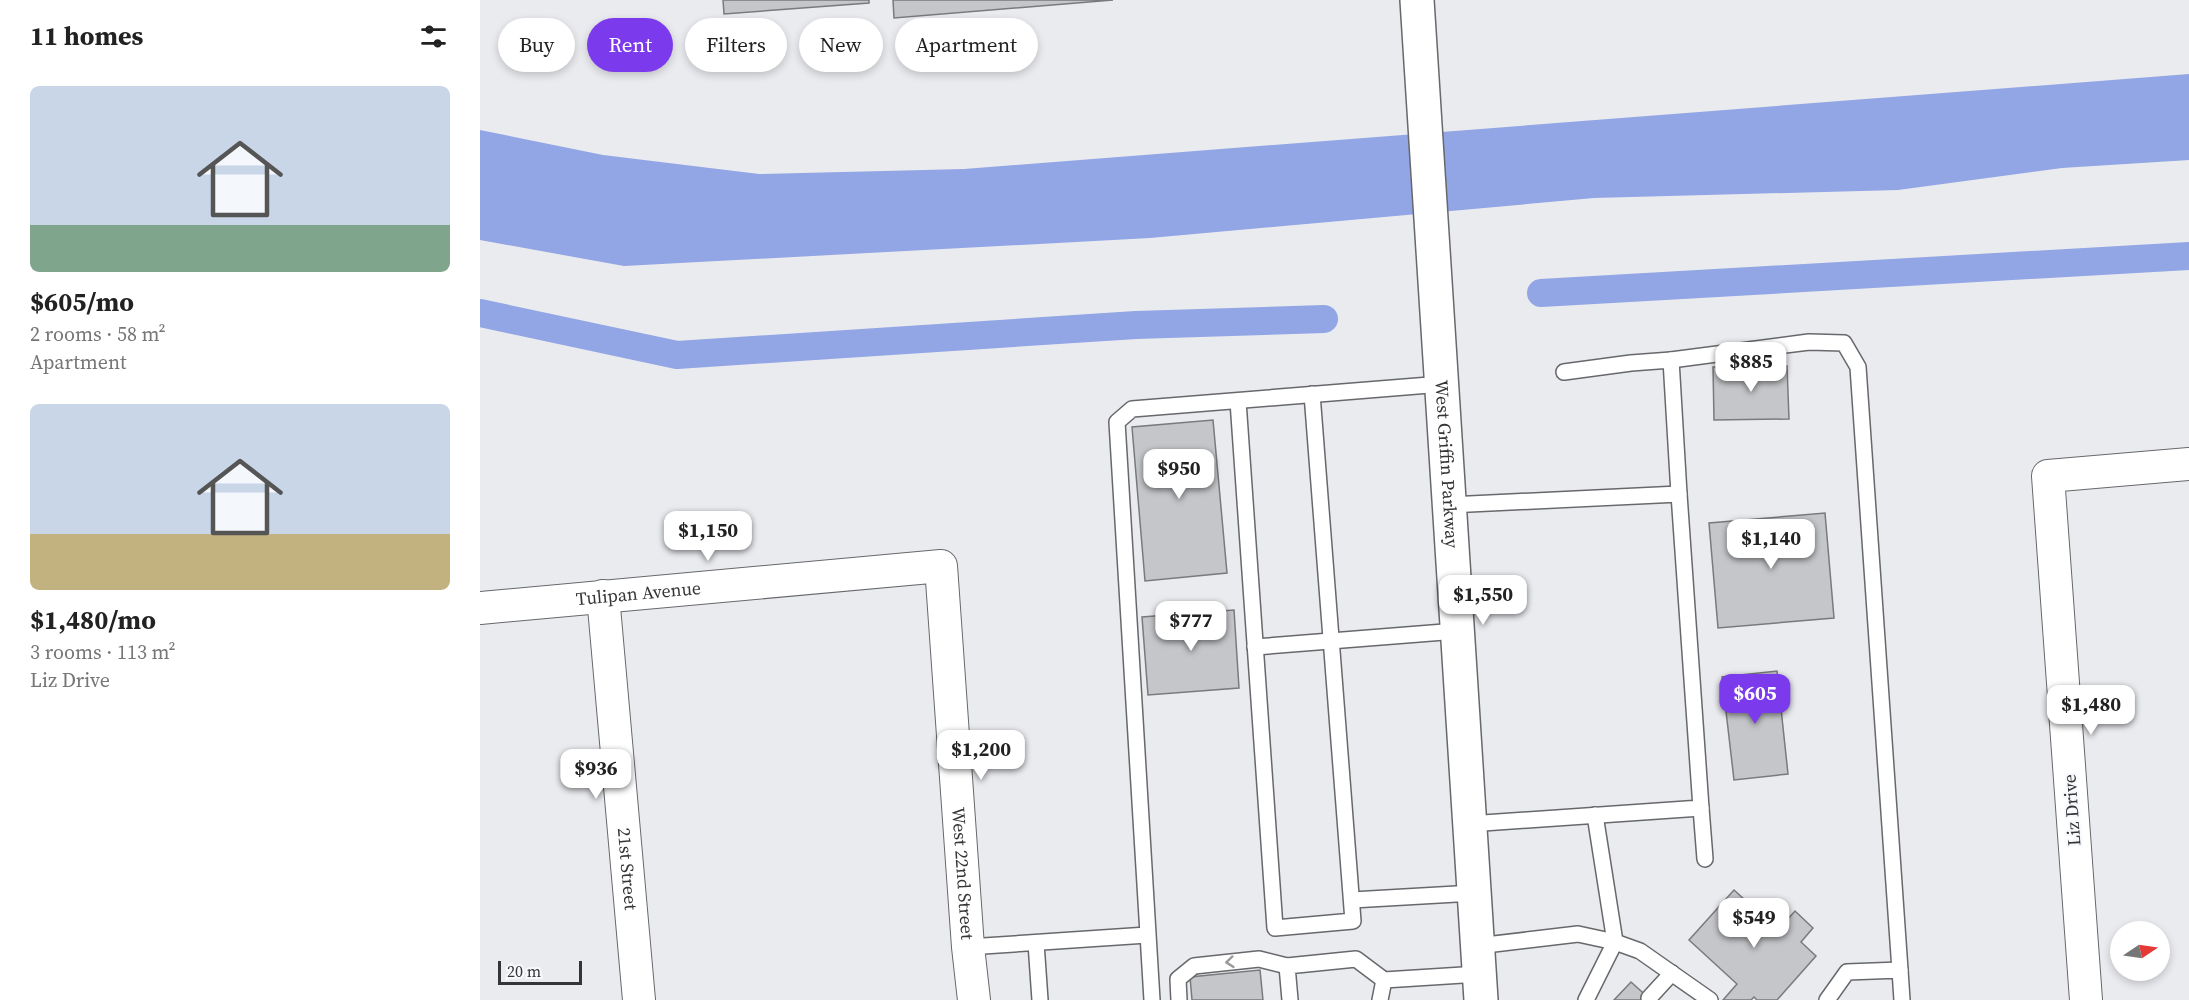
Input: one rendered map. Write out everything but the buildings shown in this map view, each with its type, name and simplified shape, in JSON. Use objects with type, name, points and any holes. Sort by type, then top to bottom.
[{"type":"main road","name":"West Griffin Parkway","points":[[1417,0],[1479,974]]},
{"type":"street","name":"Liz Drive","points":[[2086,1000],[2048,476],[2189,464]]},
{"type":"street","name":"Tulipan Avenue","points":[[480,608],[941,567]]},
{"type":"street","name":"West 22nd Street","points":[[941,567],[968,947],[974,1000]]},
{"type":"street","name":"21st Street","points":[[603,596],[639,1000]]},
{"type":"lane","points":[[1564,372],[1809,342],[1844,343],[1858,367],[1902,1000]]},
{"type":"lane","points":[[1671,360],[1706,859]]},
{"type":"lane","points":[[1152,1000],[1117,422],[1132,410],[1442,384]]},
{"type":"lane","points":[[1238,401],[1275,928],[1353,921],[1312,394]]},
{"type":"lane","points":[[1449,505],[1679,494]]},
{"type":"lane","points":[[1255,647],[1457,631]]},
{"type":"lane","points":[[1469,824],[1701,808]]},
{"type":"lane","points":[[1586,1000],[1615,942],[1595,815]]},
{"type":"lane","points":[[1352,900],[1474,893]]},
{"type":"lane","points":[[1179,1000],[1178,979],[1194,966],[1259,959],[1287,966],[1356,959],[1384,980],[1479,974],[1578,934],[1615,942],[1640,951],[1672,973],[1701,998]]},
{"type":"lane","points":[[968,947],[1148,935]]},
{"type":"lane","points":[[1035,943],[1040,1000]]},
{"type":"lane","points":[[1287,966],[1290,1000]]},
{"type":"lane","points":[[1827,1000],[1847,972],[1900,970]]},
{"type":"lane","points":[[1649,998],[1672,973]]},
{"type":"lane","points":[[1380,1000],[1384,980]]},
{"type":"water","points":[[2189,74],[2189,160],[2062,168],[1898,190],[1594,198],[1150,238],[624,266],[480,240],[480,130],[603,155],[759,174],[964,169]]},
{"type":"waterway","points":[[1541,293],[2189,256]]},
{"type":"waterway","points":[[480,313],[677,355],[1136,325],[1324,319]]}]
